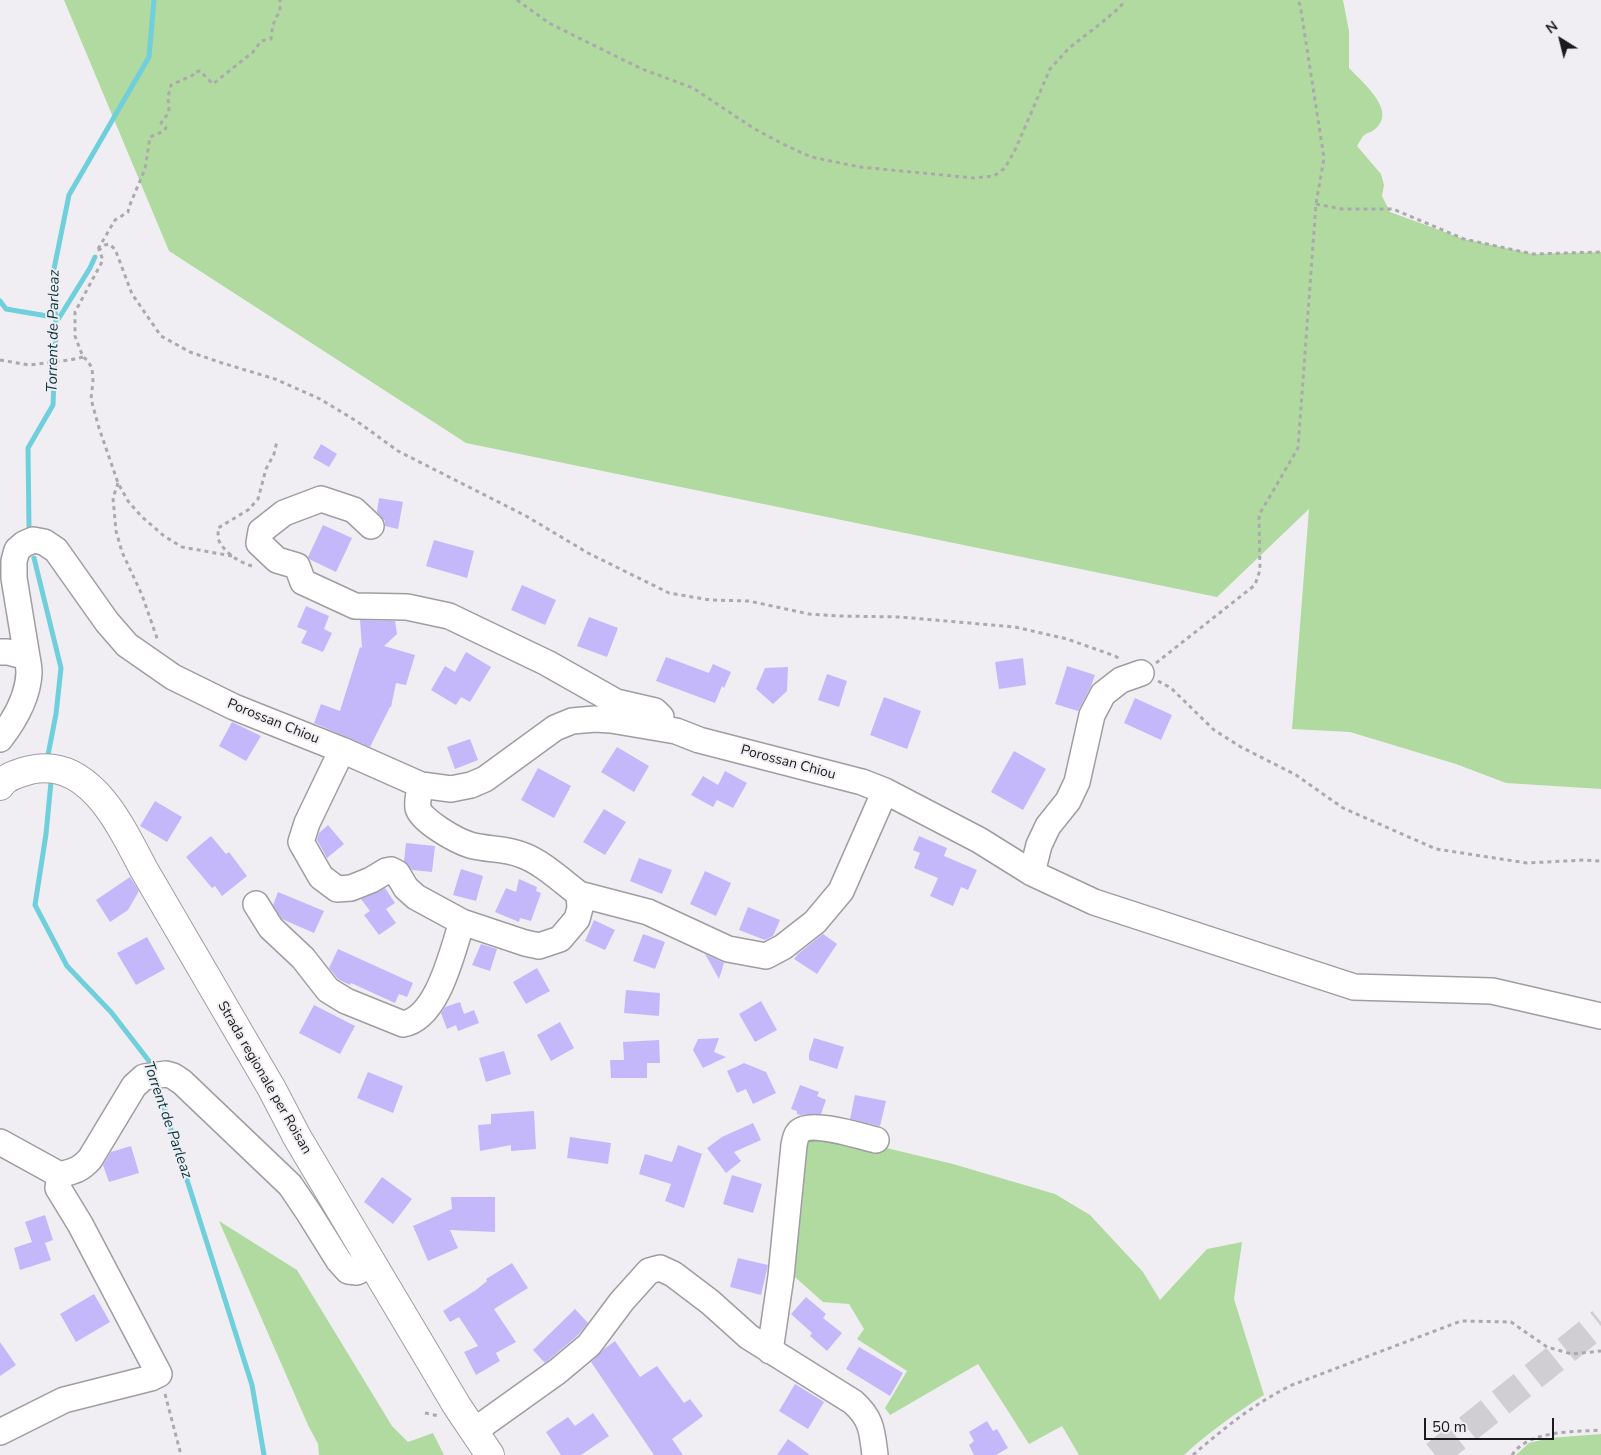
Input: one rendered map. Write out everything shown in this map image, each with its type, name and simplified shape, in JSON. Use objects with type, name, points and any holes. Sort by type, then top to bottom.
[{"type":"main road","name":"Strada regionale per Roisan","points":[[1,783],[15,774],[34,769],[51,769],[71,773],[82,779],[99,796],[128,838],[148,876],[272,1089],[297,1137],[372,1264],[457,1406],[490,1455]]},
{"type":"street","name":"Porossan Chiou","points":[[371,526],[354,510],[321,499],[284,513],[262,531],[259,543],[277,560],[297,566],[303,582],[355,606],[407,608],[449,616],[547,663],[616,702],[655,712],[676,731]]},
{"type":"street","name":"Porossan Chiou","points":[[0,740],[26,694],[29,673],[27,657],[7,579],[18,550],[24,544],[33,540],[44,542],[56,550],[107,622],[127,645],[173,677],[234,707],[342,750],[421,785],[451,789],[471,785],[485,779],[555,728],[572,721],[610,720],[676,731],[699,740],[862,782],[892,794],[979,840],[1032,873],[1094,902],[1354,987],[1492,991],[1601,1016]]},
{"type":"street","points":[[0,652],[27,657]]},
{"type":"street","points":[[1032,873],[1039,844],[1048,826],[1068,800],[1077,782],[1092,716],[1104,694],[1121,680],[1141,673]]},
{"type":"street","points":[[342,750],[307,823],[301,842],[320,877],[337,889],[351,888],[391,870],[397,872],[406,888],[416,897],[462,922],[539,946],[560,939],[577,919],[580,908],[579,894]]},
{"type":"street","points":[[421,785],[418,809],[437,828],[470,845],[524,855],[579,894],[648,912],[728,949],[766,956],[783,947],[815,922],[841,891],[892,794]]},
{"type":"street","points":[[256,904],[271,928],[303,958],[328,990],[346,1001],[403,1024],[420,1018],[438,993],[462,922]]},
{"type":"street","points":[[0,1142],[60,1175],[82,1168],[90,1160],[134,1086],[155,1076],[173,1076],[182,1082],[290,1186],[338,1261],[348,1271],[357,1272],[372,1264]]},
{"type":"street","points":[[770,1350],[781,1276],[794,1145],[798,1132],[805,1128],[816,1126],[876,1140]]},
{"type":"street","points":[[0,1432],[64,1400],[151,1378],[159,1374],[80,1224],[58,1188],[60,1175]]},
{"type":"street","points":[[474,1432],[558,1371],[589,1345],[622,1301],[649,1272],[660,1268],[673,1274],[710,1302],[750,1337],[853,1402],[864,1411],[868,1420],[875,1455]]},
{"type":"path","points":[[277,441],[274,454],[266,469],[258,499],[248,510],[218,528],[219,540],[232,556],[182,546],[164,536],[141,516],[128,501],[118,483],[99,428],[92,399],[92,368],[83,357],[75,336],[75,312],[103,260],[99,249],[115,220],[128,212],[145,169],[150,137],[164,131],[166,128],[161,123],[169,112],[168,97],[171,85],[200,70],[213,84],[242,62],[261,41],[272,39],[272,28],[280,12],[280,0]]},
{"type":"path","points":[[517,0],[549,23],[585,41],[642,69],[693,88],[753,128],[811,157],[860,167],[974,178],[994,176],[1006,168],[1050,69],[1069,48],[1107,18],[1125,0]]},
{"type":"path","points":[[1141,673],[1255,585],[1260,570],[1259,515],[1298,448],[1316,204],[1324,158],[1300,4],[1295,0]]},
{"type":"path","points":[[1316,204],[1342,209],[1392,209],[1464,239],[1533,254],[1601,252]]},
{"type":"path","points":[[99,249],[109,244],[116,249],[132,294],[161,336],[190,352],[275,379],[320,399],[358,422],[398,451],[526,516],[588,553],[669,593],[710,600],[749,601],[809,614],[900,617],[1014,627],[1067,640],[1115,656],[1141,673],[1171,688],[1214,730],[1241,747],[1296,775],[1343,808],[1436,848],[1528,863],[1601,861]]},
{"type":"path","points":[[0,360],[29,365],[83,357]]},
{"type":"path","points":[[118,483],[113,498],[116,531],[122,552],[142,594],[158,641],[154,665]]},
{"type":"path","points":[[1193,1455],[1217,1434],[1267,1398],[1292,1385],[1461,1321],[1511,1322],[1547,1347],[1572,1354],[1601,1351]]},
{"type":"path","points":[[159,1374],[181,1455]]},
{"type":"path","points":[[1512,1455],[1527,1440],[1549,1434],[1601,1430]]},
{"type":"green space","points":[[64,0],[1343,0],[1349,31],[1349,68],[1374,95],[1382,110],[1382,118],[1379,125],[1363,136],[1357,146],[1381,174],[1384,185],[1382,196],[1390,212],[1464,239],[1533,254],[1601,252],[1601,789],[1506,783],[1456,764],[1350,732],[1292,729],[1309,509],[1217,597],[466,443],[169,251]]},
{"type":"green space","points":[[816,1131],[953,1164],[1055,1194],[1090,1215],[1143,1272],[1160,1300],[1207,1249],[1242,1242],[1234,1299],[1264,1395],[1203,1438],[1184,1455],[1079,1455],[1062,1426],[1029,1444],[978,1364],[890,1415],[885,1408],[907,1371],[857,1339],[864,1329],[849,1304],[823,1302],[787,1270],[801,1144]]},
{"type":"green space","points":[[219,1221],[297,1270],[392,1426],[408,1442],[433,1433],[444,1455],[319,1455],[318,1444]]},
{"type":"green space","points":[[1601,1434],[1601,1455],[1516,1455],[1529,1443],[1550,1438]]},
{"type":"building","points":[[321,444],[337,454],[329,467],[313,458]]},
{"type":"building","points":[[379,498],[403,502],[398,529],[385,526],[385,521],[377,512]]},
{"type":"building","points":[[323,525],[352,538],[336,572],[308,557]]},
{"type":"building","points":[[434,540],[474,551],[467,578],[426,566]]},
{"type":"building","points":[[522,585],[556,600],[545,625],[511,610]]},
{"type":"building","points":[[306,606],[329,616],[324,629],[332,633],[323,652],[301,643],[307,631],[297,627]]},
{"type":"building","points":[[589,617],[618,628],[607,657],[577,646]]},
{"type":"building","points":[[360,620],[395,621],[397,634],[384,646],[415,655],[406,685],[396,683],[391,707],[370,747],[314,723],[321,704],[340,711],[360,647],[362,648]]},
{"type":"building","points":[[466,652],[491,667],[470,702],[461,697],[456,705],[431,690],[445,666],[455,672]]},
{"type":"building","points":[[666,657],[709,673],[713,664],[731,672],[724,688],[722,686],[715,703],[656,681]]},
{"type":"building","points":[[1023,658],[1026,685],[999,689],[995,662]]},
{"type":"building","points":[[1067,666],[1095,675],[1078,711],[1055,704]]},
{"type":"building","points":[[788,667],[787,691],[773,704],[756,689],[765,668]]},
{"type":"building","points":[[827,674],[847,681],[839,707],[818,700]]},
{"type":"building","points":[[884,697],[921,711],[907,749],[870,735]]},
{"type":"building","points":[[1135,698],[1172,715],[1161,740],[1124,723]]},
{"type":"building","points":[[232,722],[261,736],[246,761],[219,746]]},
{"type":"building","points":[[470,739],[478,760],[455,769],[447,747]]},
{"type":"building","points":[[617,747],[649,766],[634,792],[601,772]]},
{"type":"building","points":[[1014,751],[1046,769],[1023,810],[991,792]]},
{"type":"building","points":[[538,768],[571,786],[554,818],[521,800]]},
{"type":"building","points":[[725,771],[747,783],[733,808],[717,800],[713,807],[691,795],[703,776],[718,785]]},
{"type":"building","points":[[155,801],[182,817],[167,842],[140,826]]},
{"type":"building","points":[[604,809],[626,822],[605,855],[583,842]]},
{"type":"building","points":[[328,825],[344,844],[327,858],[317,840],[319,833]]},
{"type":"building","points":[[211,836],[226,854],[229,852],[247,876],[222,896],[215,886],[212,888],[186,857]]},
{"type":"building","points":[[919,836],[947,848],[944,856],[977,870],[968,890],[961,887],[953,906],[930,896],[938,878],[914,868],[920,853],[913,850]]},
{"type":"building","points":[[406,843],[435,846],[432,872],[412,870],[404,861]]},
{"type":"building","points":[[639,858],[672,870],[662,894],[630,881]]},
{"type":"building","points":[[461,869],[483,876],[476,901],[453,895]]},
{"type":"building","points":[[705,871],[731,883],[716,916],[690,904]]},
{"type":"building","points":[[130,877],[139,891],[128,910],[110,922],[96,900]]},
{"type":"building","points":[[519,879],[537,887],[536,891],[541,893],[531,921],[520,918],[519,922],[495,912],[506,888],[516,892]]},
{"type":"building","points":[[385,888],[395,903],[386,909],[396,923],[379,935],[364,915],[370,911],[361,899]]},
{"type":"building","points":[[278,892],[324,911],[314,933],[282,919],[273,905]]},
{"type":"building","points":[[748,907],[780,920],[773,936],[765,940],[739,930]]},
{"type":"building","points":[[594,920],[615,930],[605,950],[585,941]]},
{"type":"building","points":[[643,934],[665,942],[655,969],[633,961]]},
{"type":"building","points":[[823,934],[837,944],[817,974],[794,959]]},
{"type":"building","points":[[147,937],[165,969],[136,985],[117,953]]},
{"type":"building","points":[[481,944],[497,949],[490,971],[472,965]]},
{"type":"building","points":[[338,949],[413,983],[407,997],[399,994],[395,1003],[338,979],[329,968]]},
{"type":"building","points":[[705,954],[724,963],[719,979]]},
{"type":"building","points":[[537,968],[550,991],[526,1004],[513,982]]},
{"type":"building","points":[[626,990],[660,993],[659,1016],[624,1013]]},
{"type":"building","points":[[761,1001],[777,1030],[755,1042],[739,1014]]},
{"type":"building","points":[[460,1002],[464,1014],[474,1010],[479,1023],[458,1031],[456,1025],[447,1029],[441,1013],[445,1007]]},
{"type":"building","points":[[314,1005],[355,1026],[340,1054],[299,1033]]},
{"type":"building","points":[[560,1022],[574,1048],[551,1061],[537,1035]]},
{"type":"building","points":[[719,1038],[714,1052],[726,1057],[703,1068],[693,1050],[698,1039]]},
{"type":"building","points":[[814,1038],[844,1047],[837,1069],[809,1060]]},
{"type":"building","points":[[659,1040],[660,1063],[647,1063],[647,1078],[611,1078],[610,1060],[624,1060],[623,1042]]},
{"type":"building","points":[[504,1051],[511,1074],[486,1082],[479,1058]]},
{"type":"building","points":[[744,1063],[766,1072],[776,1093],[753,1104],[746,1089],[737,1093],[727,1071]]},
{"type":"building","points":[[368,1072],[403,1086],[393,1113],[357,1098]]},
{"type":"building","points":[[800,1085],[819,1092],[817,1096],[826,1100],[821,1114],[800,1115],[797,1114],[797,1111],[791,1109]]},
{"type":"building","points":[[855,1095],[886,1101],[880,1126],[850,1119]]},
{"type":"building","points":[[534,1111],[536,1149],[511,1151],[511,1145],[480,1151],[478,1125],[491,1124],[491,1114]]},
{"type":"building","points":[[753,1123],[761,1140],[734,1152],[741,1161],[726,1173],[707,1148],[722,1137]]},
{"type":"building","points":[[570,1137],[611,1143],[608,1164],[567,1158]]},
{"type":"building","points":[[678,1145],[702,1154],[684,1208],[665,1201],[671,1184],[639,1174],[645,1154],[672,1162]]},
{"type":"building","points":[[131,1146],[139,1173],[109,1182],[103,1165],[111,1152]]},
{"type":"building","points":[[732,1175],[762,1184],[753,1213],[723,1204]]},
{"type":"building","points":[[382,1177],[412,1199],[393,1224],[364,1202]]},
{"type":"building","points":[[451,1197],[495,1197],[495,1232],[450,1230],[458,1248],[428,1261],[413,1226],[452,1209]]},
{"type":"building","points":[[45,1215],[53,1240],[45,1243],[51,1260],[20,1270],[14,1248],[32,1242],[25,1222]]},
{"type":"building","points":[[738,1258],[768,1265],[761,1295],[730,1287]]},
{"type":"building","points":[[512,1263],[528,1288],[494,1309],[516,1342],[496,1353],[500,1361],[476,1375],[464,1352],[478,1346],[459,1317],[450,1322],[443,1311],[476,1290],[487,1281],[486,1279]]},
{"type":"building","points":[[94,1294],[110,1322],[76,1342],[60,1314]]},
{"type":"building","points":[[806,1297],[826,1314],[823,1318],[842,1333],[827,1351],[810,1336],[812,1333],[791,1314]]},
{"type":"building","points":[[575,1309],[588,1323],[578,1335],[545,1363],[533,1350]]},
{"type":"building","points":[[615,1341],[640,1377],[657,1366],[684,1403],[690,1399],[703,1416],[672,1439],[683,1455],[654,1455],[591,1362]]},
{"type":"building","points":[[0,1342],[16,1365],[0,1376]]},
{"type":"building","points":[[859,1347],[903,1373],[890,1396],[846,1369]]},
{"type":"building","points":[[795,1384],[824,1402],[808,1429],[779,1411]]},
{"type":"building","points":[[593,1413],[609,1436],[581,1455],[561,1455],[546,1432],[568,1417],[575,1426]]},
{"type":"building","points":[[987,1421],[993,1431],[997,1429],[1008,1448],[996,1455],[974,1455],[969,1445],[974,1441],[969,1432]]},
{"type":"building","points":[[788,1439],[810,1455],[777,1455]]},
{"type":"waterway","name":"Torrent de Parleaz","points":[[29,527],[28,448],[53,405],[56,332],[54,269],[69,195],[149,57],[154,0]]},
{"type":"waterway","points":[[0,301],[6,309],[59,318],[95,257]]},
{"type":"waterway","name":"Torrent de Parleaz","points":[[34,558],[61,668],[56,714],[47,760]]},
{"type":"waterway","name":"Torrent de Parleaz","points":[[51,782],[46,834],[35,905],[67,966],[111,1012],[149,1061],[152,1069]]},
{"type":"waterway","name":"Torrent de Parleaz","points":[[156,1082],[252,1385],[264,1455]]},
{"type":"tunnel","points":[[1435,1455],[1601,1322]]}]
